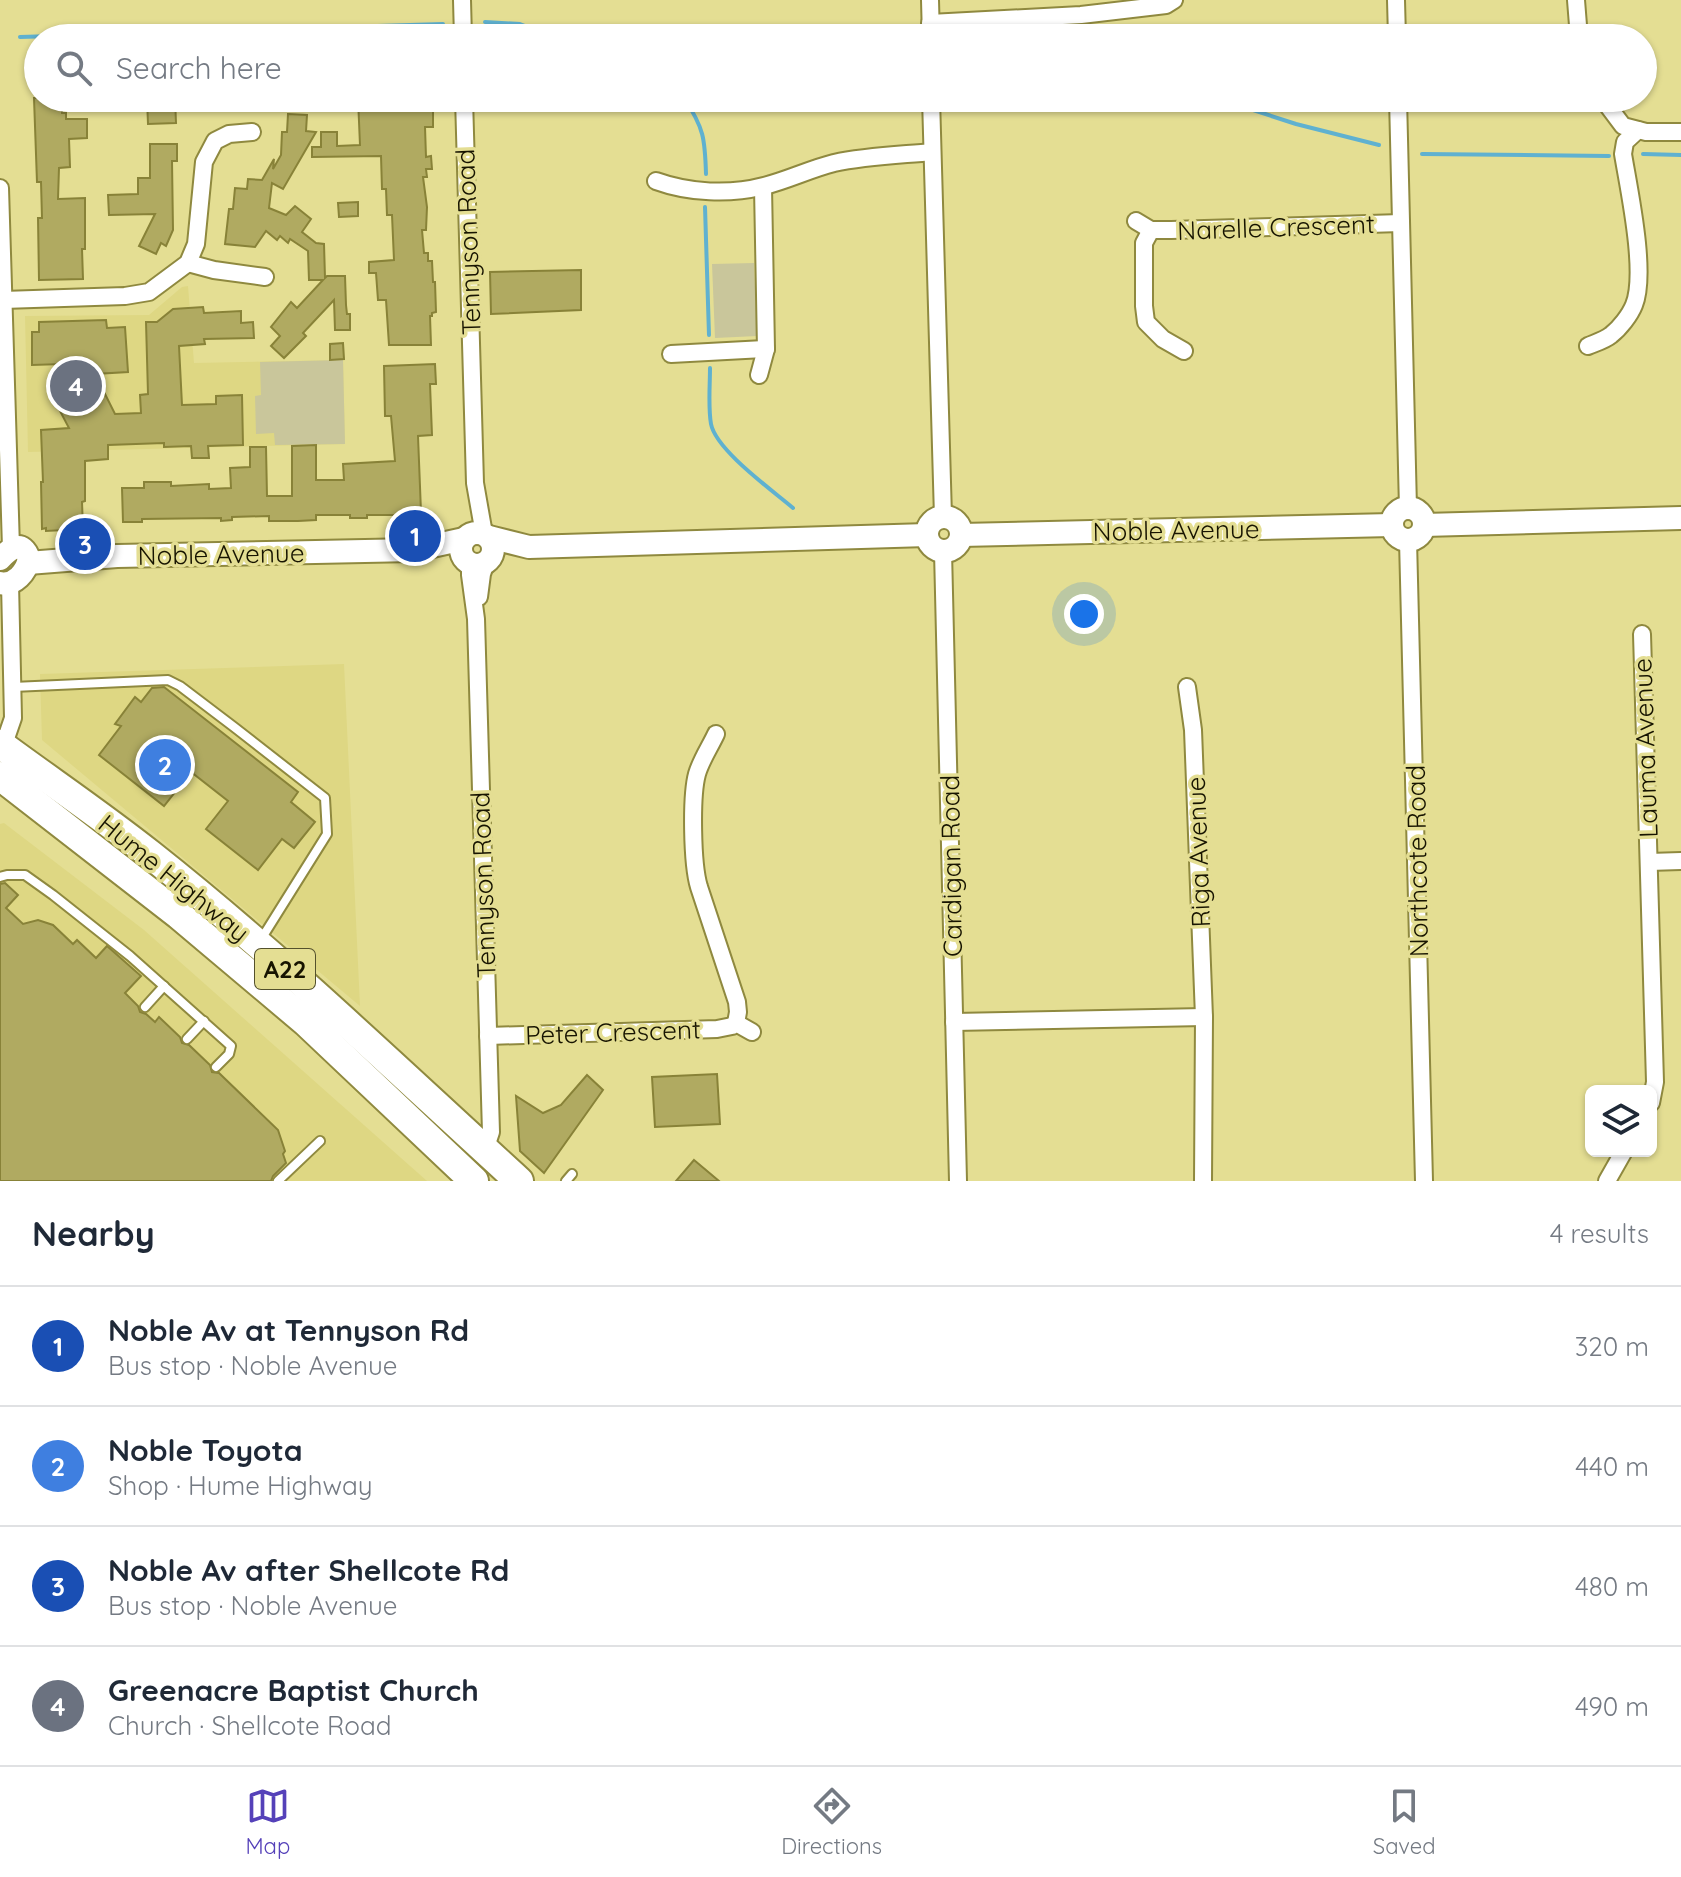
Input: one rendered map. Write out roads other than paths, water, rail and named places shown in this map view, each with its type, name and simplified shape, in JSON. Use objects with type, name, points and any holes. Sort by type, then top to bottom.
[{"type":"highway","name":"Hume Highway","points":[[1,749],[151,855],[379,1052],[519,1181]]},
{"type":"highway","name":"Hume Highway","points":[[0,776],[179,915],[306,1022],[474,1181]]},
{"type":"street","points":[[462,0],[463,24]]},
{"type":"street","points":[[930,0],[930,24]]},
{"type":"street","points":[[990,24],[1166,5],[1174,0]]},
{"type":"street","points":[[1396,0],[1397,24]]},
{"type":"street","points":[[1576,0],[1578,24]]},
{"type":"street","name":"Tennyson Road","points":[[464,112],[477,549],[470,575],[476,619],[491,1132],[485,1150]]},
{"type":"street","points":[[931,112],[943,517]]},
{"type":"street","points":[[1398,112],[1408,508],[1421,515],[1408,530]]},
{"type":"street","points":[[1612,112],[1623,126],[1646,132],[1681,132]]},
{"type":"street","points":[[1588,346],[1611,335],[1623,322],[1634,308],[1639,289],[1636,243],[1623,154],[1625,142],[1638,130]]},
{"type":"street","points":[[3,300],[125,296],[149,292],[188,263],[196,244],[204,162],[215,141],[229,134],[252,132]]},
{"type":"street","points":[[656,181],[673,187],[738,191],[763,187],[838,163],[932,152]]},
{"type":"street","points":[[759,375],[766,349],[763,187]]},
{"type":"street","points":[[0,188],[5,554]]},
{"type":"street","name":"Narelle Crescent","points":[[1184,351],[1163,339],[1146,322],[1143,226],[1401,223]]},
{"type":"street","points":[[188,263],[265,277]]},
{"type":"street","points":[[671,354],[766,349]]},
{"type":"street","points":[[943,517],[956,523],[961,535],[955,547],[943,551],[932,546],[927,535],[932,523],[943,517]]},
{"type":"street","name":"Noble Avenue","points":[[961,535],[1408,530],[1681,518]]},
{"type":"street","name":"Northcote Road","points":[[1408,530],[1424,1181]]},
{"type":"street","name":"Noble Avenue","points":[[28,563],[117,556],[927,535]]},
{"type":"street","points":[[1,749],[13,718],[5,583],[18,578],[28,563],[27,553],[22,548],[16,547],[5,554]]},
{"type":"street","name":"Cardigan Road","points":[[943,551],[958,1181]]},
{"type":"street","name":"Lauma Avenue","points":[[1642,634],[1654,1085]]},
{"type":"street","name":"Riga Avenue","points":[[1187,687],[1193,730],[1204,1017],[1203,1181]]},
{"type":"street","name":"Peter Crescent","points":[[488,1036],[744,1027],[695,867],[694,786],[698,770],[716,734]]},
{"type":"street","name":"Lauma Avenue","points":[[1649,862],[1681,861]]},
{"type":"street","points":[[954,1022],[1204,1017]]},
{"type":"street","points":[[1607,1181],[1621,1157]]},
{"type":"lane","points":[[13,687],[168,680],[180,686],[325,798],[327,834],[258,945]]},
{"type":"lane","points":[[0,877],[25,875],[130,956],[204,1021],[231,1046],[229,1054],[216,1067]]},
{"type":"lane","points":[[145,1007],[164,986]]},
{"type":"lane","points":[[187,1039],[204,1021]]},
{"type":"lane","points":[[278,1181],[320,1141]]},
{"type":"waterway","points":[[485,22],[520,24]]},
{"type":"waterway","points":[[20,37],[24,37]]},
{"type":"waterway","points":[[692,112],[702,134],[706,174]]},
{"type":"waterway","points":[[1259,112],[1379,145]]},
{"type":"waterway","points":[[1422,154],[1609,156]]},
{"type":"waterway","points":[[1643,154],[1681,155]]},
{"type":"waterway","points":[[705,207],[709,335]]},
{"type":"waterway","points":[[710,368],[709,404],[715,434],[746,469],[793,508]]},
{"type":"place","name":"Greenacre Baptist Church","points":[[76,386]]},
{"type":"place","name":"Noble Av at Tennyson Rd","points":[[415,536]]},
{"type":"place","name":"Noble Av after Shellcote Rd","points":[[85,544]]},
{"type":"place","name":"Noble Toyota","points":[[165,765]]}]
